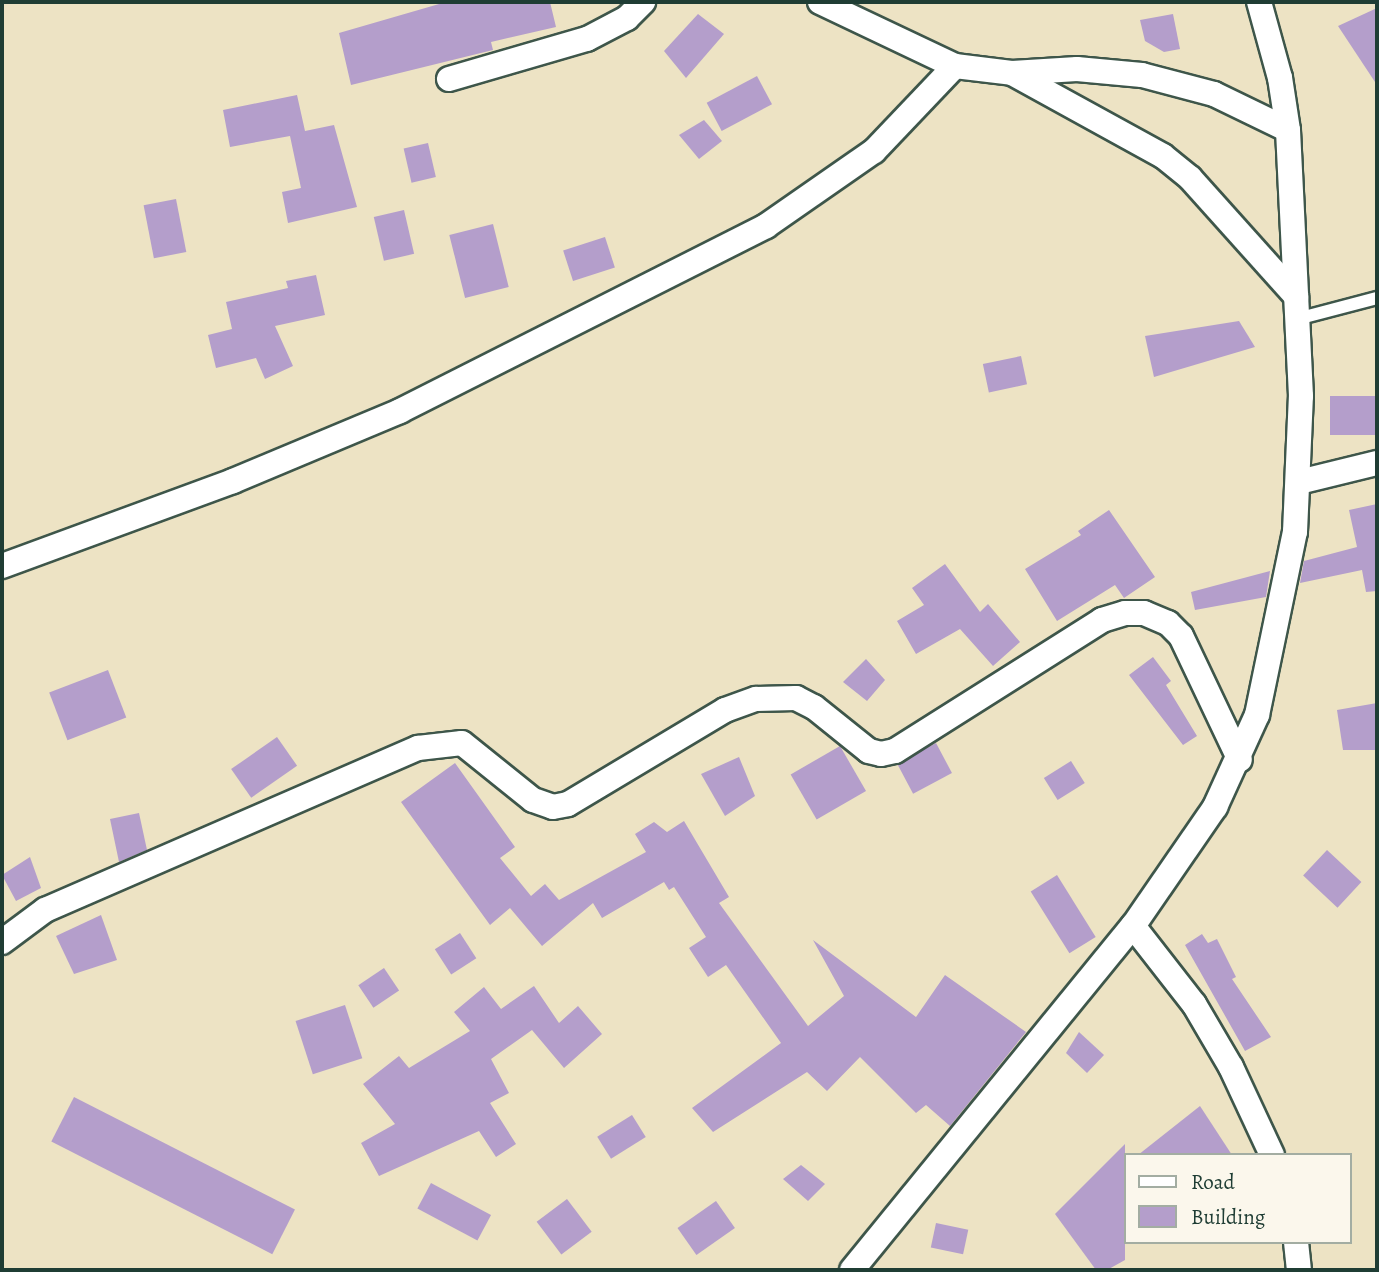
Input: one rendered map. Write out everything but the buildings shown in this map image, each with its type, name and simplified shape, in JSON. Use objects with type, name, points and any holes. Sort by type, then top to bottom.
[{"type":"street","points":[[449,79],[587,39],[627,18],[643,2]]},
{"type":"street","points":[[820,2],[955,66],[1012,73],[1077,69],[1142,75],[1214,94],[1288,130]]},
{"type":"street","points":[[852,1270],[1133,926],[1215,807],[1240,760],[1257,715],[1277,624],[1299,482],[1297,307],[1288,130],[1280,78],[1258,2]]},
{"type":"street","points":[[2,566],[233,481],[400,411],[766,226],[874,151],[955,66]]},
{"type":"street","points":[[1012,73],[1163,156],[1190,178],[1297,307]]},
{"type":"street","points":[[1299,482],[1377,463]]},
{"type":"street","points":[[2,942],[45,911],[418,748],[461,743],[533,800],[553,807],[568,804],[725,710],[756,699],[796,698],[814,706],[869,751],[895,751],[1102,620],[1125,613],[1144,613],[1168,623],[1181,636],[1240,760]]},
{"type":"street","points":[[1133,926],[1194,1004],[1231,1067],[1271,1153]]},
{"type":"street","points":[[1296,1244],[1299,1270]]},
{"type":"lane","points":[[1297,307],[1377,298]]}]
